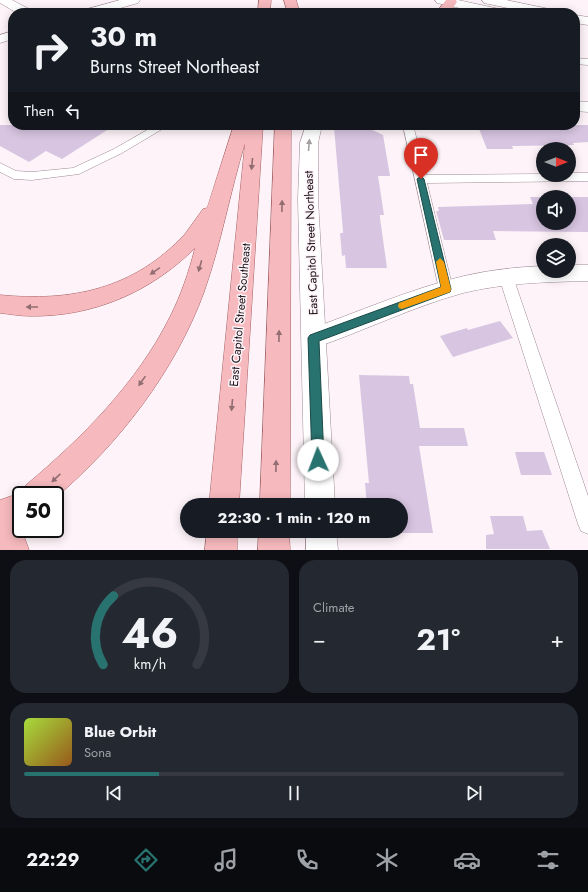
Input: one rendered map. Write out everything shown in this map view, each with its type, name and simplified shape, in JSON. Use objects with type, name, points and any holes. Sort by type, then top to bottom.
[{"type":"main road","points":[[3,0],[17,8]]},
{"type":"main road","points":[[106,8],[134,0]]},
{"type":"main road","points":[[488,0],[505,6],[518,8]]},
{"type":"main road","points":[[448,1],[470,7],[505,6]]},
{"type":"main road","points":[[46,486],[96,439],[132,396],[160,355],[177,326],[192,294],[222,188],[240,130]]},
{"type":"main road","name":"East Capitol Street Southeast","points":[[225,498],[255,130]]},
{"type":"main road","points":[[275,498],[284,130]]},
{"type":"main road","name":"East Capitol Street Northeast","points":[[313,130],[309,142],[308,199],[320,498]]},
{"type":"main road","points":[[0,304],[40,307],[80,302],[112,293],[141,280],[169,261],[195,236],[214,206],[222,188]]},
{"type":"main road","points":[[314,338],[446,289],[506,277],[588,273]]},
{"type":"main road","points":[[7,512],[13,550]]},
{"type":"main road","points":[[221,550],[222,538]]},
{"type":"main road","points":[[274,538],[274,550]]},
{"type":"main road","points":[[321,538],[322,550]]},
{"type":"lane","points":[[0,167],[14,175],[26,176],[75,171],[118,151],[155,130]]},
{"type":"lane","points":[[409,130],[446,289]]},
{"type":"lane","points":[[421,179],[588,177]]},
{"type":"lane","points":[[506,277],[588,524]]},
{"type":"building","points":[[0,125],[8,125],[8,130],[107,130],[62,159],[46,151],[29,162],[0,146]]},
{"type":"building","points":[[580,125],[588,125],[588,142],[536,142],[536,146],[512,146],[513,149],[487,149],[479,130],[580,130]]},
{"type":"building","points":[[334,130],[372,130],[383,135],[390,176],[378,176],[384,215],[380,215],[380,218],[387,268],[346,268],[345,255],[342,256],[340,233],[343,233]]},
{"type":"building","points":[[530,197],[536,197],[536,230],[576,230],[576,197],[588,197],[588,232],[493,231],[496,240],[444,240],[436,211],[439,211],[438,207],[533,204]]},
{"type":"building","points":[[500,321],[513,338],[453,357],[440,336],[467,328],[468,330]]},
{"type":"building","points":[[359,375],[409,376],[410,384],[413,384],[420,428],[464,428],[468,446],[419,446],[433,533],[408,533],[408,498],[366,498],[365,483],[369,483]]},
{"type":"building","points":[[515,452],[544,452],[552,475],[521,475]]},
{"type":"building","points":[[490,516],[523,516],[527,531],[542,530],[550,549],[486,549],[486,535],[494,534]]},
{"type":"slow traffic","points":[[402,306],[446,289],[440,262]]},
{"type":"route","points":[[318,460],[314,338],[446,289],[421,179]]}]
